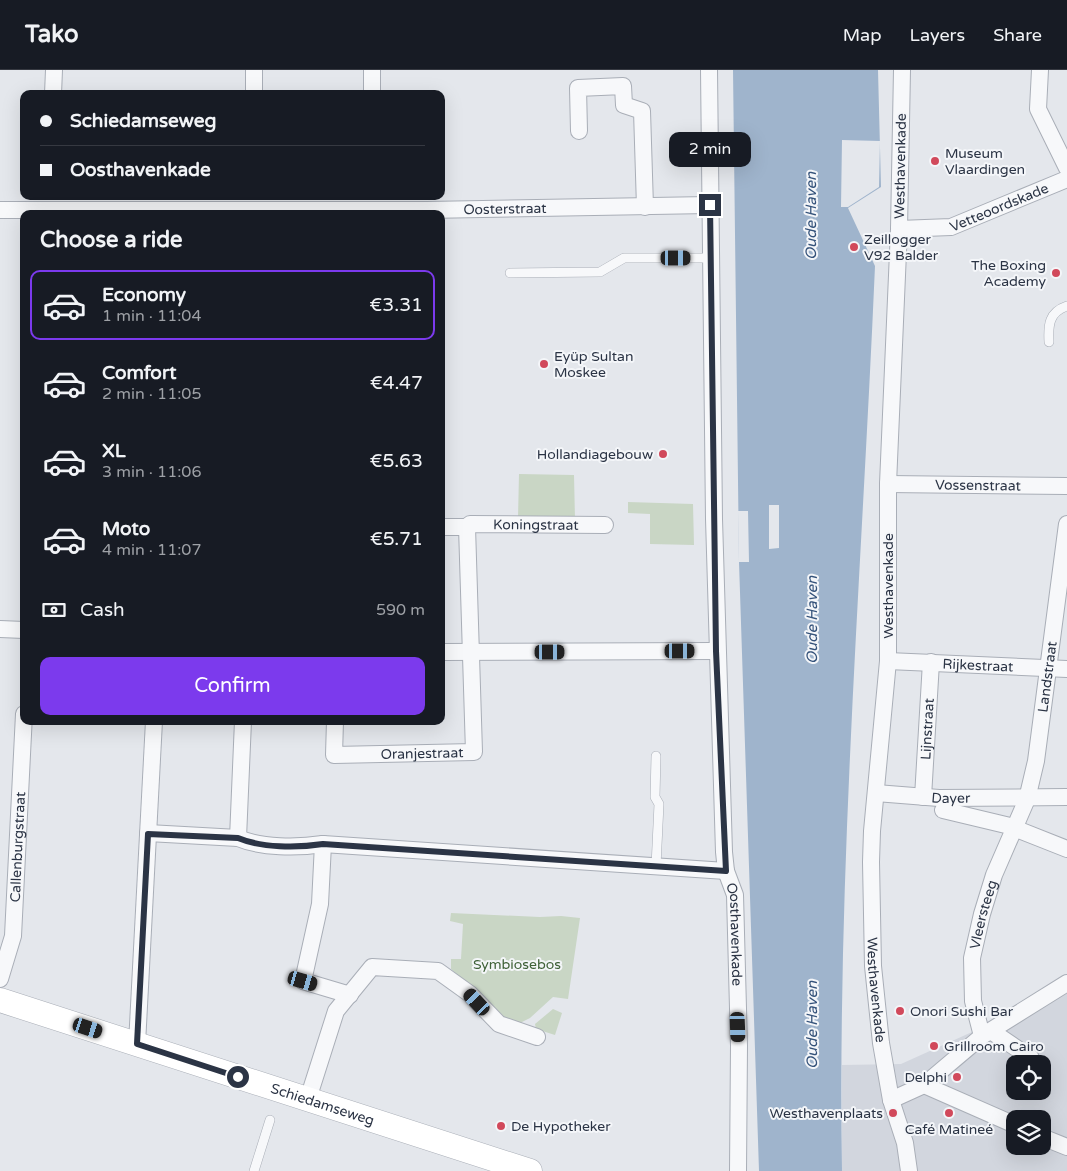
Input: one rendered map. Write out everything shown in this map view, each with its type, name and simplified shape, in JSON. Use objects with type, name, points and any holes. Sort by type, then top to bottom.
[{"type":"street","points":[[53,90],[54,70]]},
{"type":"street","points":[[254,70],[254,90]]},
{"type":"street","points":[[372,70],[372,90]]},
{"type":"street","name":"Oosthavenkade","points":[[709,70],[716,651],[726,871],[734,896],[739,1046],[738,1171]]},
{"type":"street","name":"Westhavenkade","points":[[891,1100],[881,1043],[872,938],[872,831],[888,661],[888,484],[899,230],[902,70]]},
{"type":"street","points":[[1040,70],[1038,109],[1067,168]]},
{"type":"street","points":[[579,131],[578,88],[623,86],[624,105],[642,112],[645,207]]},
{"type":"street","name":"Vetteoordskade","points":[[899,230],[951,227],[1067,179]]},
{"type":"street","name":"Oosterstraat","points":[[193,210],[253,204],[384,210]]},
{"type":"street","name":"Oosterstraat","points":[[445,212],[710,205]]},
{"type":"street","name":"Oosterstraat","points":[[0,210],[50,207],[124,210]]},
{"type":"street","name":"Vossenstraat","points":[[888,484],[1067,486]]},
{"type":"street","name":"Koningstraat","points":[[445,528],[466,527],[470,524],[605,525]]},
{"type":"street","name":"Landstraat","points":[[1026,799],[1036,761],[1067,524]]},
{"type":"street","points":[[466,527],[469,638],[472,652]]},
{"type":"street","points":[[0,629],[20,630]]},
{"type":"street","points":[[445,652],[716,651]]},
{"type":"street","name":"Oranjestraat","points":[[335,725],[334,755],[474,752],[472,652]]},
{"type":"street","name":"Rijkestraat","points":[[888,661],[1067,668]]},
{"type":"street","name":"Lijnstraat","points":[[923,797],[932,662]]},
{"type":"street","name":"Callenburgstraat","points":[[0,978],[13,936],[23,725]]},
{"type":"street","points":[[137,1044],[154,725]]},
{"type":"street","points":[[238,838],[243,725]]},
{"type":"street","name":"Dayer","points":[[876,793],[923,797],[1026,799],[1067,797]]},
{"type":"street","name":"Vleersteeg","points":[[987,1034],[973,1001],[972,958],[989,891],[1012,827],[1026,799]]},
{"type":"street","points":[[943,810],[1012,827],[1067,849]]},
{"type":"street","points":[[148,834],[238,838],[250,843],[307,846],[323,844],[726,871]]},
{"type":"street","points":[[323,844],[320,904],[303,981],[350,994]]},
{"type":"street","points":[[308,1099],[336,1011],[372,967],[438,971],[470,994],[499,1024],[537,1037]]},
{"type":"street","points":[[909,1171],[905,1143],[891,1100],[924,1084],[987,1034],[1067,983]]},
{"type":"street","name":"Schiedamseweg","points":[[0,1000],[530,1171]]},
{"type":"street","points":[[987,1034],[1026,1055]]},
{"type":"street","points":[[924,1084],[1006,1120]]},
{"type":"street","points":[[1051,1140],[1067,1147]]},
{"type":"lane","points":[[510,273],[600,272],[624,258],[710,258]]},
{"type":"lane","points":[[1049,342],[1048,327],[1051,318],[1058,309],[1067,306]]},
{"type":"lane","points":[[656,756],[655,797],[659,804],[656,866]]},
{"type":"lane","points":[[254,1171],[270,1120]]},
{"type":"shaded area","points":[[1058,988],[1067,994],[1067,1171],[842,1171],[842,1065],[901,1064],[972,1032],[977,1040]]},
{"type":"green space","points":[[519,474],[574,475],[575,519],[518,518]]},
{"type":"green space","points":[[628,502],[693,504],[694,545],[650,544],[650,514],[628,513]]},
{"type":"green space","name":"Symbiosebos","points":[[451,913],[580,918],[568,999],[553,997],[530,1018],[520,1023],[505,1018],[451,969],[451,959],[461,959],[463,924],[450,921]]},
{"type":"green space","points":[[553,1009],[562,1013],[555,1035],[536,1029],[535,1024]]},
{"type":"water","name":"Oude Haven","points":[[733,70],[878,70],[881,187],[848,208],[875,266],[847,832],[841,1058],[842,1171],[759,1171],[739,562]]},
{"type":"pier","points":[[842,140],[880,141],[879,187],[848,207],[841,207]]},
{"type":"pier","points":[[769,505],[779,505],[779,548],[769,549]]},
{"type":"pier","points":[[738,511],[748,511],[749,562],[739,562]]},
{"type":"place","name":"Museum Vlaardingen","points":[[935,161]]},
{"type":"place","name":"Zeillogger V92 Balder","points":[[854,247]]},
{"type":"place","name":"The Boxing Academy","points":[[1056,273]]},
{"type":"place","name":"Eyüp Sultan Moskee","points":[[544,364]]},
{"type":"place","name":"Hollandiagebouw","points":[[663,454]]},
{"type":"place","name":"Onori Sushi Bar","points":[[900,1011]]},
{"type":"place","name":"Grillroom Cairo","points":[[934,1046]]},
{"type":"place","name":"Delphi","points":[[957,1077]]},
{"type":"place","name":"Westhavenplaats","points":[[893,1113]]},
{"type":"place","name":"Café Matineé","points":[[949,1113]]},
{"type":"place","name":"De Hypotheker","points":[[501,1126]]},
{"type":"route","points":[[238,1077],[137,1044],[148,834],[238,838],[250,843],[307,846],[323,844],[726,871],[716,651],[710,205]]}]
